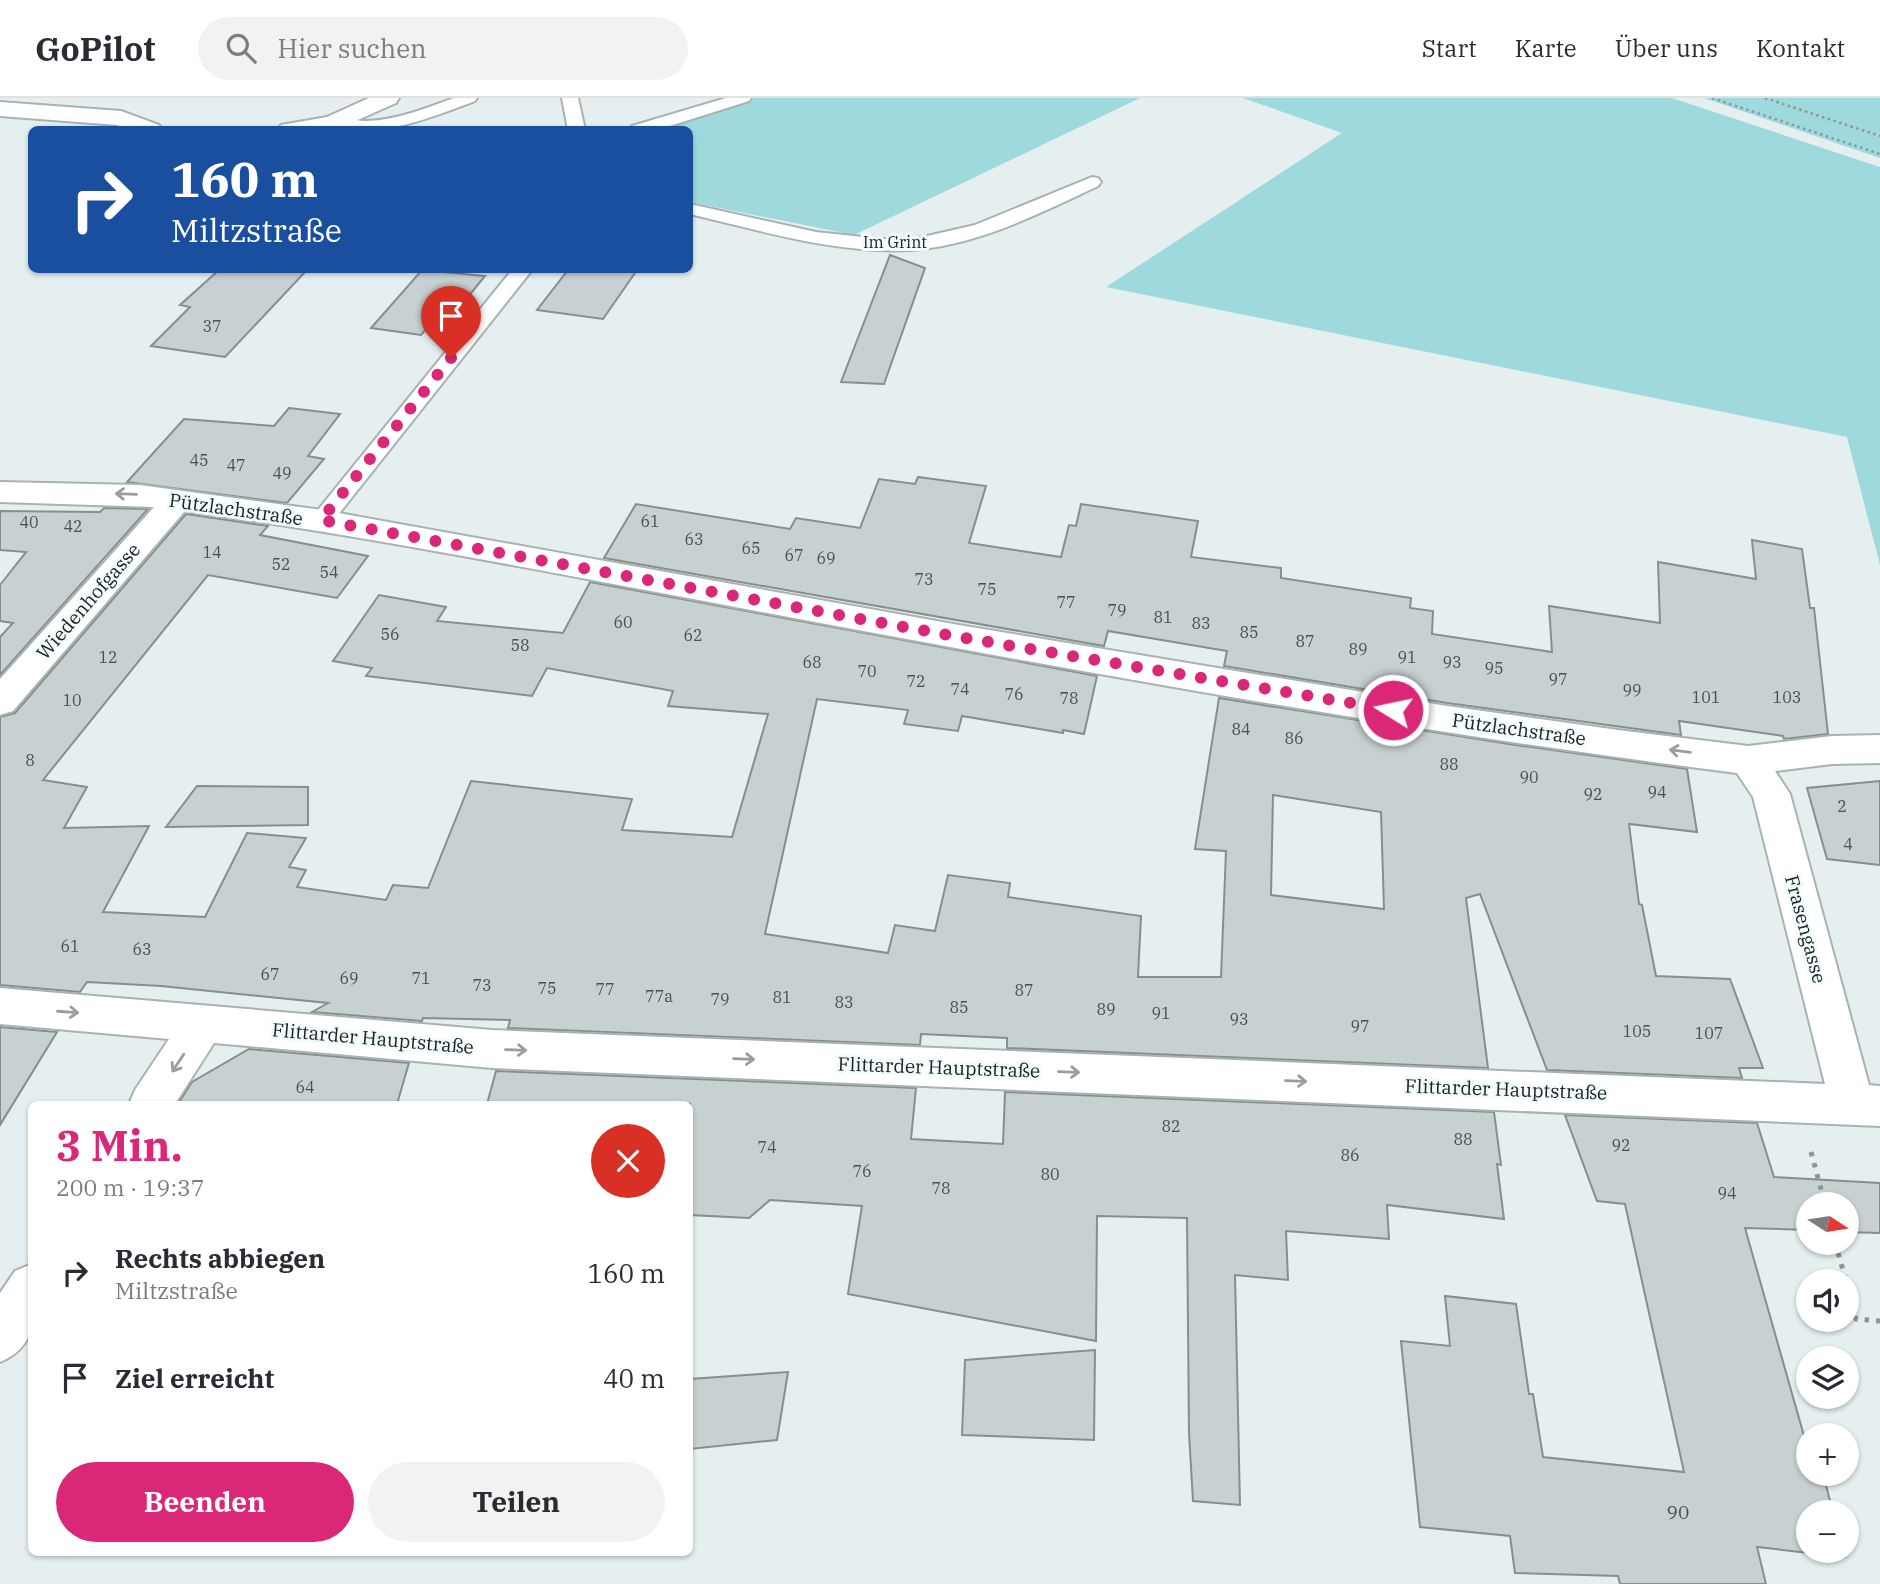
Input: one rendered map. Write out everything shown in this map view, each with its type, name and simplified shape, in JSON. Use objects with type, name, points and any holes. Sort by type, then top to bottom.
[{"type":"street","points":[[314,126],[333,123],[388,98]]},
{"type":"street","points":[[0,109],[121,118],[141,126]]},
{"type":"street","name":"Pützlachstraße","points":[[0,492],[140,495],[321,520],[972,640],[1447,719],[1748,760],[1832,750],[1880,749]]},
{"type":"street","name":"Wiedenhofgasse","points":[[0,702],[177,500]]},
{"type":"street","name":"Frasengasse","points":[[1748,760],[1771,794],[1866,1105]]},
{"type":"street","name":"Flittarder Hauptstraße","points":[[0,1006],[492,1049],[1866,1105]]},
{"type":"street","points":[[153,1101],[204,1022]]},
{"type":"street","points":[[0,1337],[28,1294]]},
{"type":"lane","points":[[374,126],[395,125],[469,98]]},
{"type":"lane","points":[[570,98],[576,126]]},
{"type":"lane","points":[[651,126],[743,98]]},
{"type":"lane","points":[[333,123],[347,126]]},
{"type":"lane","name":"Im Grint","points":[[693,210],[820,238],[875,244],[911,244],[942,240],[1029,212],[1092,182]]},
{"type":"lane","points":[[321,520],[520,273]]},
{"type":"path","points":[[1712,98],[1880,154]]},
{"type":"path","points":[[1765,98],[1880,136]]},
{"type":"path","points":[[1859,1319],[1880,1321]]},
{"type":"shaded area","points":[[736,98],[1140,98],[854,235],[693,203],[693,126],[645,126]]},
{"type":"shaded area","points":[[1243,98],[1672,98],[1880,167],[1880,565],[1847,437],[1106,287],[1342,133]]},
{"type":"shaded area","points":[[1704,98],[1880,98],[1880,158]]},
{"type":"building","points":[[890,255],[925,268],[884,384],[841,382]]},
{"type":"building","points":[[216,273],[304,273],[225,357],[151,346],[190,307],[180,305]]},
{"type":"building","points":[[419,273],[485,276],[450,319],[437,317],[421,335],[371,328]]},
{"type":"building","points":[[566,273],[635,273],[603,319],[537,310]]},
{"type":"building","points":[[289,408],[340,414],[308,456],[324,459],[287,503],[127,482],[184,419],[274,426]]},
{"type":"building","points":[[918,477],[986,486],[969,543],[1061,557],[1069,525],[1076,526],[1081,504],[1198,521],[1191,557],[1281,568],[1281,578],[1411,598],[1410,608],[1433,611],[1432,634],[1552,652],[1549,606],[1660,623],[1658,562],[1756,579],[1752,540],[1802,549],[1810,608],[1814,608],[1828,734],[1784,739],[1783,736],[1679,721],[1681,735],[1447,703],[1224,666],[1227,651],[1108,631],[1104,646],[604,558],[636,504],[790,529],[796,518],[860,528],[879,479],[915,484]]},
{"type":"building","points":[[104,508],[148,509],[0,675],[0,637],[13,623],[0,621],[0,585],[26,552],[0,550],[0,511],[100,512]]},
{"type":"building","points":[[186,514],[268,526],[260,535],[368,556],[337,598],[208,575],[43,780],[87,787],[64,828],[149,826],[103,912],[205,917],[247,833],[306,838],[289,867],[306,870],[297,887],[386,900],[393,885],[428,888],[471,781],[632,799],[622,830],[732,837],[768,714],[668,706],[673,691],[547,668],[532,696],[366,676],[372,668],[333,661],[379,595],[446,607],[437,621],[563,633],[590,582],[1097,676],[1084,734],[962,716],[958,731],[904,724],[908,710],[817,699],[765,934],[888,953],[895,925],[935,931],[948,875],[1010,883],[1008,897],[1141,916],[1138,977],[1221,977],[1226,851],[1195,849],[1219,698],[1687,769],[1697,832],[1629,824],[1639,904],[1642,905],[1656,976],[1730,979],[1763,1068],[1739,1068],[1742,1078],[1547,1070],[1480,894],[1466,898],[1488,1068],[1007,1048],[1007,1038],[921,1034],[920,1045],[508,1028],[510,1020],[423,1018],[422,1021],[312,1012],[328,1003],[161,986],[87,982],[80,992],[0,985],[0,717],[15,713]],"holes":[[[1273,795],[1381,812],[1384,909],[1271,895]]]},
{"type":"building","points":[[1880,781],[1880,865],[1827,859],[1807,788]]},
{"type":"building","points":[[197,786],[308,787],[308,825],[166,827]]},
{"type":"building","points":[[0,1027],[57,1032],[0,1125]]},
{"type":"building","points":[[249,1049],[409,1063],[398,1101],[180,1101],[192,1082]]},
{"type":"building","points":[[496,1071],[916,1088],[911,1139],[1003,1144],[1005,1092],[1494,1112],[1504,1219],[1387,1205],[1389,1239],[1286,1231],[1288,1280],[1235,1275],[1240,1505],[1193,1501],[1189,1433],[1187,1218],[1097,1216],[1096,1341],[848,1294],[862,1206],[770,1200],[749,1218],[693,1215],[693,1101],[488,1101]]},
{"type":"building","points":[[1565,1115],[1757,1123],[1774,1177],[1880,1183],[1880,1233],[1859,1232],[1859,1192],[1796,1192],[1796,1230],[1745,1228],[1800,1423],[1796,1423],[1796,1486],[1826,1486],[1830,1500],[1796,1500],[1796,1551],[1757,1547],[1766,1584],[1620,1584],[1618,1576],[1515,1573],[1510,1536],[1420,1527],[1401,1341],[1450,1346],[1445,1296],[1516,1304],[1529,1394],[1533,1394],[1543,1457],[1684,1472],[1625,1204],[1597,1201]]},
{"type":"building","points":[[1095,1350],[1094,1440],[962,1435],[965,1360]]},
{"type":"building","points":[[788,1372],[777,1440],[693,1449],[693,1379]]},
{"type":"route","points":[[451,358],[321,520],[959,637],[1393,710]]}]
